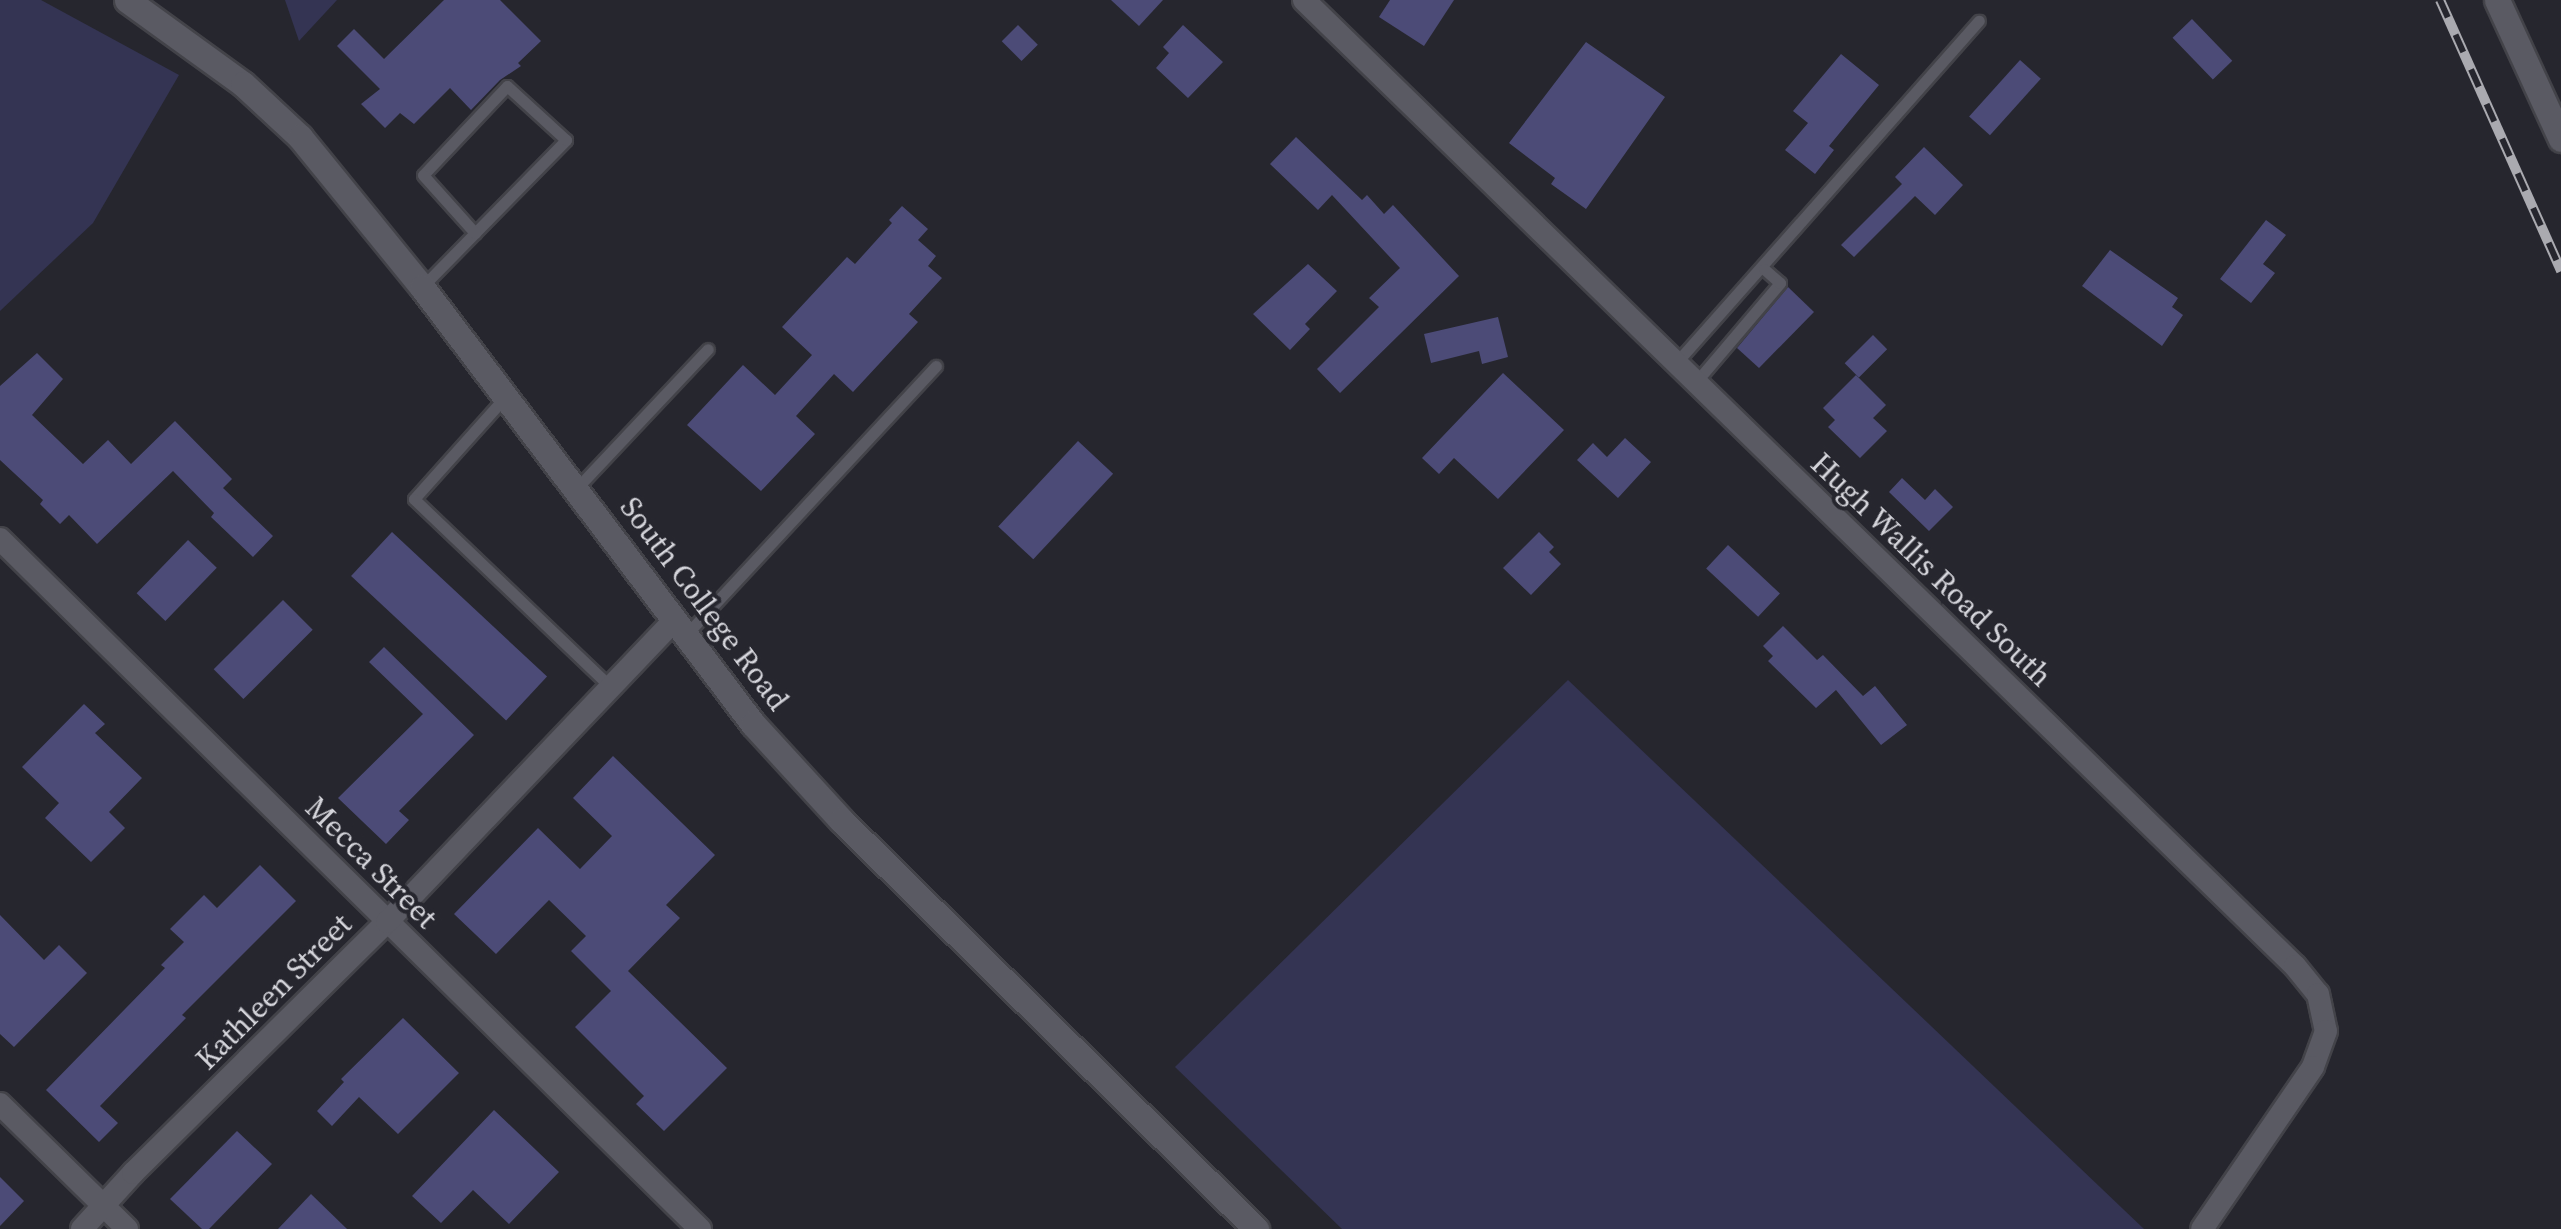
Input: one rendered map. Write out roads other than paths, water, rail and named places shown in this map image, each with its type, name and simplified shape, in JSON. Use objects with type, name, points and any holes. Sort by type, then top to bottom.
[{"type":"street","name":"South College Road","points":[[127,0],[244,84],[300,137],[506,396],[752,724],[841,820],[1256,1229]]},
{"type":"street","name":"Hugh Wallis Road South","points":[[1304,0],[2294,966],[2318,994],[2326,1030],[2313,1067],[2202,1229]]},
{"type":"street","points":[[2497,0],[2561,140]]},
{"type":"street","name":"Mecca Street","points":[[0,540],[700,1229]]},
{"type":"street","name":"Kathleen Street","points":[[82,1229],[387,922],[612,688],[679,630]]},
{"type":"street","points":[[0,1104],[127,1229]]},
{"type":"lane","points":[[1676,363],[1979,22]]},
{"type":"lane","points":[[422,287],[475,233],[566,140],[507,86],[423,175],[475,233]]},
{"type":"lane","points":[[1696,382],[1780,283],[1764,268]]},
{"type":"lane","points":[[576,489],[708,349]]},
{"type":"lane","points":[[679,630],[936,366]]},
{"type":"lane","points":[[506,396],[414,498],[612,688]]},
{"type":"railway","points":[[2440,0],[2561,271]]}]
